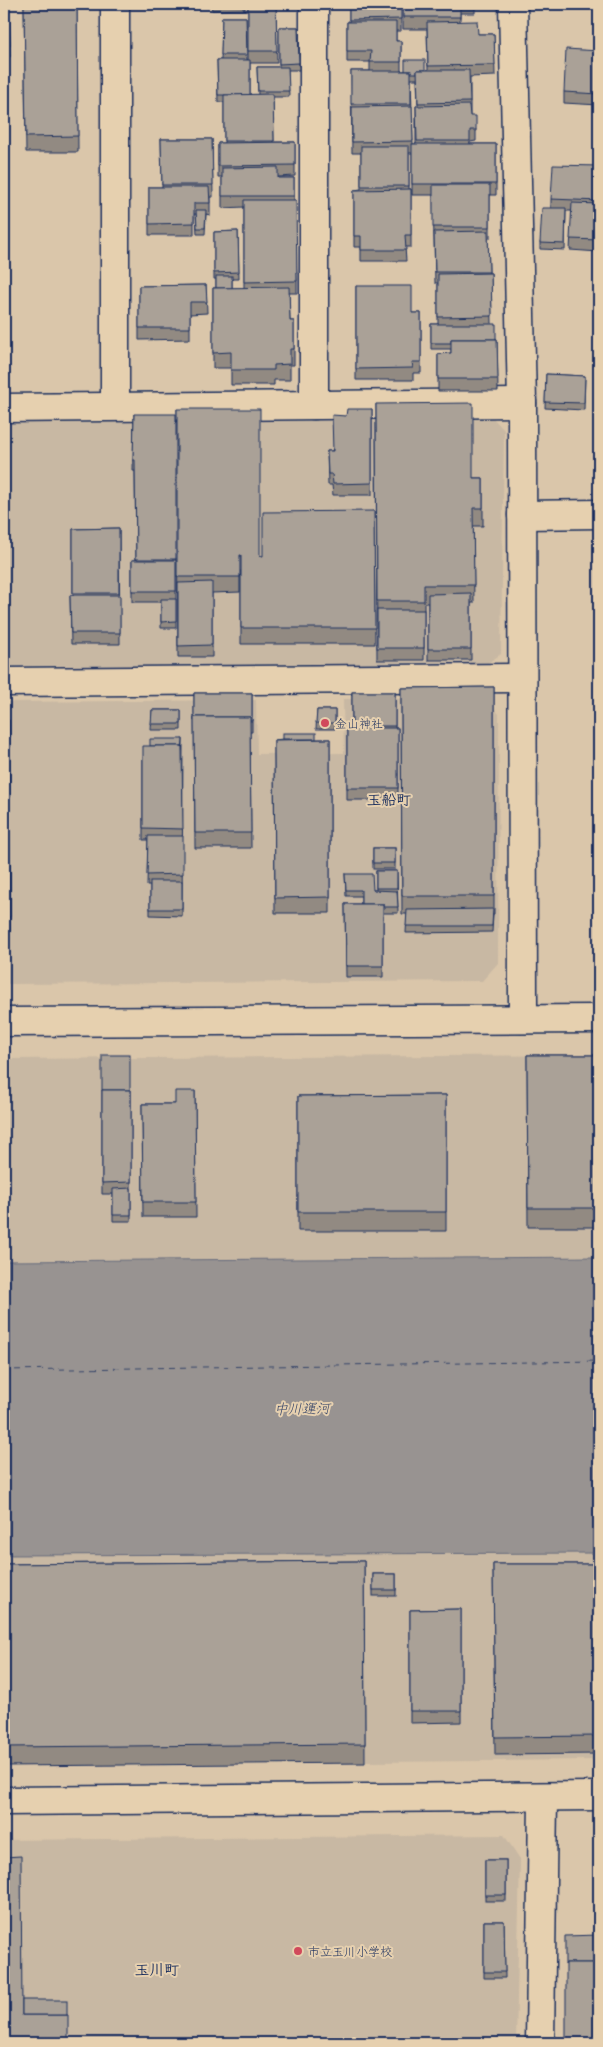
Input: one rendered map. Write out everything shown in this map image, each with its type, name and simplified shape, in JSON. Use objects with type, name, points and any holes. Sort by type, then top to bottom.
[{"type":"street","points":[[115,4],[115,406]]},
{"type":"street","points":[[314,4],[314,405]]},
{"type":"street","points":[[513,4],[522,403],[523,1020]]},
{"type":"street","points":[[4,408],[522,403]]},
{"type":"street","points":[[522,515],[599,514]]},
{"type":"street","points":[[4,682],[522,678]]},
{"type":"street","points":[[4,1022],[599,1019]]},
{"type":"street","points":[[4,1801],[599,1796]]},
{"type":"street","points":[[540,2043],[543,1797]]},
{"type":"shaded area","points":[[492,417],[504,430],[501,654],[485,665],[4,667],[4,420]]},
{"type":"shaded area","points":[[486,698],[499,714],[498,963],[482,981],[4,984],[4,702],[256,700],[257,754],[344,753],[343,699]]},
{"type":"shaded area","points":[[599,1055],[599,1257],[4,1261],[4,1059]]},
{"type":"shaded area","points":[[599,1553],[599,1760],[4,1765],[4,1555]]},
{"type":"shaded area","name":"市立玉川小学校","points":[[504,1835],[520,1859],[516,2043],[4,2043],[4,1840]]},
{"type":"water","name":"中川運河","points":[[599,1257],[599,1553],[4,1555],[4,1261]]},
{"type":"building","points":[[4,4],[9,4],[10,46],[4,46]]},
{"type":"building","points":[[24,4],[77,4],[78,136],[26,137]]},
{"type":"building","points":[[248,4],[276,4],[277,51],[248,51]]},
{"type":"building","points":[[349,4],[401,4],[401,19],[349,20]]},
{"type":"building","points":[[403,4],[460,4],[460,17],[403,17]]},
{"type":"building","points":[[222,17],[246,17],[247,55],[221,55]]},
{"type":"building","points":[[477,21],[478,34],[494,34],[495,65],[428,66],[427,22]]},
{"type":"building","points":[[347,22],[396,22],[396,41],[401,41],[401,62],[370,62],[371,51],[347,51]]},
{"type":"building","points":[[279,27],[298,27],[299,63],[279,64]]},
{"type":"building","points":[[566,49],[599,51],[599,94],[564,92]]},
{"type":"building","points":[[217,60],[250,60],[250,95],[218,95]]},
{"type":"building","points":[[405,60],[425,60],[425,70],[417,70],[417,73],[405,71]]},
{"type":"building","points":[[257,67],[288,67],[289,91],[258,91]]},
{"type":"building","points":[[417,70],[469,70],[470,102],[418,103]]},
{"type":"building","points":[[351,71],[411,71],[411,104],[351,104]]},
{"type":"building","points":[[273,94],[274,141],[224,141],[224,95]]},
{"type":"building","points":[[469,105],[470,116],[476,116],[476,130],[470,130],[470,141],[417,141],[416,106]]},
{"type":"building","points":[[412,106],[413,141],[352,142],[352,107]]},
{"type":"building","points":[[161,139],[212,139],[213,185],[162,185]]},
{"type":"building","points":[[295,142],[295,165],[218,166],[218,143]]},
{"type":"building","points":[[412,144],[496,144],[496,184],[412,184]]},
{"type":"building","points":[[361,146],[409,146],[409,186],[361,186]]},
{"type":"building","points":[[553,165],[599,166],[599,201],[551,199]]},
{"type":"building","points":[[278,167],[278,178],[294,178],[294,196],[222,196],[222,168]]},
{"type":"building","points":[[433,185],[490,185],[490,227],[433,227]]},
{"type":"building","points":[[149,187],[209,187],[210,203],[194,203],[194,223],[149,224]]},
{"type":"building","points":[[411,189],[411,235],[405,235],[406,250],[361,250],[361,236],[354,236],[354,190]]},
{"type":"building","points":[[244,200],[296,200],[297,281],[244,282]]},
{"type":"building","points":[[572,203],[599,204],[599,240],[570,239]]},
{"type":"building","points":[[542,208],[566,208],[565,244],[540,243]]},
{"type":"building","points":[[196,210],[206,210],[205,228],[197,228]]},
{"type":"building","points":[[238,231],[239,272],[214,273],[214,232]]},
{"type":"building","points":[[488,231],[489,272],[435,272],[434,232]]},
{"type":"building","points":[[491,273],[492,316],[438,317],[438,274]]},
{"type":"building","points":[[216,276],[232,276],[232,288],[216,288]]},
{"type":"building","points":[[206,285],[207,302],[190,302],[190,328],[139,328],[139,286]]},
{"type":"building","points":[[356,286],[412,286],[412,313],[421,313],[421,362],[412,362],[413,368],[356,369]]},
{"type":"building","points":[[289,287],[290,321],[294,321],[294,349],[290,349],[290,364],[274,365],[274,370],[231,370],[231,352],[213,353],[213,288]]},
{"type":"building","points":[[431,324],[496,324],[496,339],[451,339],[451,343],[431,343]]},
{"type":"building","points":[[451,339],[497,339],[498,379],[438,379],[438,354],[451,353]]},
{"type":"building","points":[[546,374],[585,376],[584,403],[545,402]]},
{"type":"building","points":[[473,403],[473,478],[483,478],[483,508],[473,508],[474,585],[424,585],[424,601],[377,601],[376,404]]},
{"type":"building","points":[[177,409],[260,409],[260,556],[263,556],[263,512],[374,511],[375,628],[241,628],[241,555],[240,577],[177,577]]},
{"type":"building","points":[[347,409],[372,409],[372,483],[333,484],[332,474],[328,474],[327,451],[333,451],[332,415],[346,416]]},
{"type":"building","points":[[134,414],[176,414],[176,559],[136,559],[135,460],[133,460]]},
{"type":"building","points":[[119,528],[119,593],[73,593],[73,529]]},
{"type":"building","points":[[132,560],[176,560],[176,591],[132,591]]},
{"type":"building","points":[[212,582],[212,645],[178,646],[178,583]]},
{"type":"building","points":[[471,593],[471,649],[428,649],[428,594]]},
{"type":"building","points":[[70,595],[120,595],[120,633],[71,633]]},
{"type":"building","points":[[161,599],[176,599],[176,621],[161,622]]},
{"type":"building","points":[[595,600],[599,600],[599,848],[596,848]]},
{"type":"building","points":[[377,610],[424,610],[424,648],[377,648]]},
{"type":"building","points":[[494,687],[494,896],[402,896],[401,688]]},
{"type":"building","points":[[352,692],[395,692],[395,726],[352,726]]},
{"type":"building","points":[[194,693],[252,693],[252,721],[250,721],[250,717],[194,717]]},
{"type":"building","points":[[152,710],[181,710],[181,724],[151,724]]},
{"type":"building","points":[[317,710],[335,710],[335,723],[316,723]]},
{"type":"building","points":[[194,717],[250,717],[251,833],[195,833]]},
{"type":"building","points":[[4,720],[9,720],[10,917],[4,917]]},
{"type":"building","points":[[347,728],[398,728],[398,788],[347,788]]},
{"type":"building","points":[[283,733],[316,733],[316,739],[283,739]]},
{"type":"building","points":[[150,739],[183,739],[182,751],[182,746],[150,746]]},
{"type":"building","points":[[330,739],[330,897],[275,898],[274,740]]},
{"type":"building","points":[[143,746],[182,746],[183,829],[143,828]]},
{"type":"building","points":[[148,836],[183,836],[183,874],[147,875]]},
{"type":"building","points":[[373,848],[395,848],[395,863],[373,863]]},
{"type":"building","points":[[376,871],[397,871],[397,888],[376,888]]},
{"type":"building","points":[[345,874],[372,874],[373,890],[397,891],[398,907],[383,907],[383,904],[361,904],[361,890],[346,890]]},
{"type":"building","points":[[150,881],[182,881],[182,909],[150,909]]},
{"type":"building","points":[[345,904],[383,904],[383,966],[346,966]]},
{"type":"building","points":[[493,909],[492,926],[406,926],[407,910]]},
{"type":"building","points":[[102,1055],[130,1055],[130,1090],[102,1090]]},
{"type":"building","points":[[527,1055],[599,1055],[599,1208],[528,1208]]},
{"type":"building","points":[[102,1090],[131,1090],[131,1182],[102,1183]]},
{"type":"building","points":[[175,1091],[195,1091],[196,1202],[143,1202],[142,1104],[175,1104]]},
{"type":"building","points":[[446,1095],[446,1212],[298,1212],[298,1096]]},
{"type":"building","points":[[131,1188],[131,1215],[113,1215],[113,1189]]},
{"type":"building","points":[[364,1561],[365,1744],[4,1747],[4,1564]]},
{"type":"building","points":[[493,1564],[597,1564],[598,1736],[495,1737]]},
{"type":"building","points":[[373,1574],[396,1574],[396,1590],[373,1590]]},
{"type":"building","points":[[461,1609],[461,1711],[410,1711],[410,1610]]},
{"type":"building","points":[[21,1856],[22,2015],[68,2015],[68,2043],[4,2043],[4,1857]]},
{"type":"building","points":[[485,1860],[506,1860],[506,1895],[485,1895]]},
{"type":"building","points":[[484,1921],[504,1921],[505,1972],[484,1972]]},
{"type":"building","points":[[599,1935],[599,1963],[566,1963],[565,1965],[565,1936]]},
{"type":"building","points":[[566,1963],[599,1963],[599,2043],[566,2043]]},
{"type":"building","points":[[22,2000],[67,2000],[67,2015],[22,2015]]},
{"type":"ferry route","points":[[4,1370],[599,1361]]},
{"type":"place","name":"金山神社","points":[[325,723]]},
{"type":"place","name":"市立玉川小学校","points":[[298,1951]]},
{"type":"district","name":"玉船町","points":[[389,798]]},
{"type":"district","name":"玉川町","points":[[157,1968]]}]
